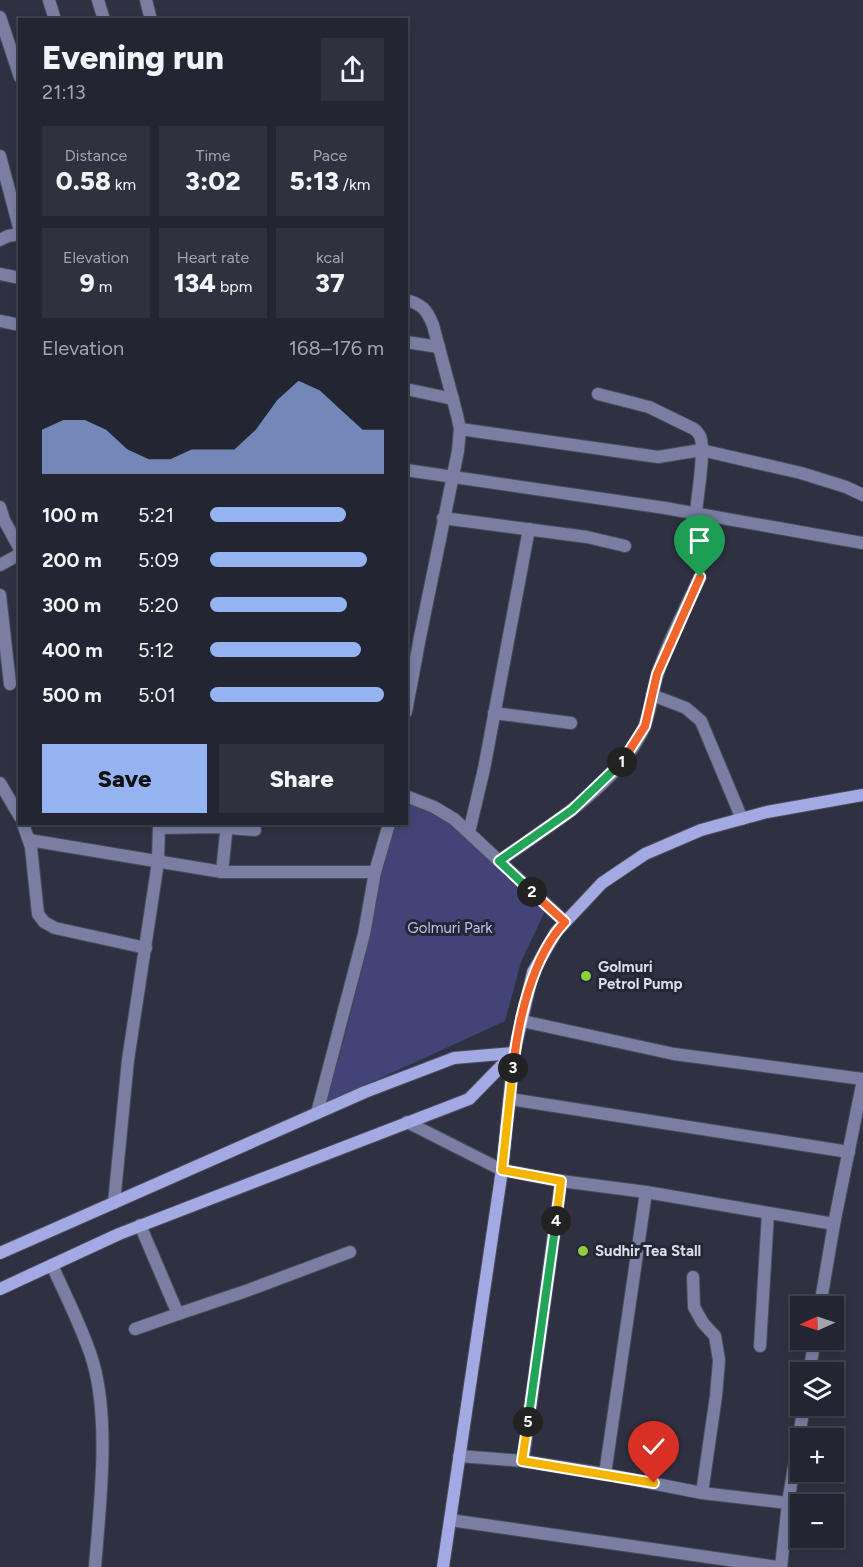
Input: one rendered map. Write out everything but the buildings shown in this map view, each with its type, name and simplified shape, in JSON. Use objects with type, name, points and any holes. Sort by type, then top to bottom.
[{"type":"street","points":[[49,0],[54,18]]},
{"type":"street","points":[[98,0],[103,18]]},
{"type":"street","points":[[146,0],[150,18]]},
{"type":"street","points":[[0,17],[18,71]]},
{"type":"street","points":[[0,156],[9,235]]},
{"type":"street","points":[[0,274],[18,278]]},
{"type":"street","points":[[408,301],[420,304],[428,311],[460,429],[458,451],[408,702]]},
{"type":"street","points":[[0,321],[18,325]]},
{"type":"street","points":[[408,342],[439,346]]},
{"type":"street","points":[[408,389],[453,399]]},
{"type":"street","points":[[598,394],[650,407],[694,429],[699,434],[701,450],[696,513]]},
{"type":"street","points":[[460,429],[658,457],[701,450],[791,470],[846,487],[863,495]]},
{"type":"street","points":[[408,470],[696,513],[863,543]]},
{"type":"street","points":[[0,507],[4,520],[18,545]]},
{"type":"street","points":[[443,518],[587,537],[626,546]]},
{"type":"street","points":[[469,832],[529,530]]},
{"type":"street","points":[[0,565],[18,555]]},
{"type":"street","points":[[499,861],[572,810],[619,766],[645,726],[661,664],[700,577]]},
{"type":"street","points":[[0,595],[10,684]]},
{"type":"street","points":[[652,695],[686,708],[701,722],[742,819]]},
{"type":"street","points":[[494,713],[571,723]]},
{"type":"street","points":[[0,783],[18,814]]},
{"type":"street","points":[[443,1567],[502,1170],[514,1053],[533,972],[556,932],[602,883],[645,855],[701,830],[767,812],[863,795]]},
{"type":"street","points":[[408,797],[434,807],[469,832],[565,922]]},
{"type":"street","points":[[23,825],[31,847],[38,914],[44,922],[55,928],[146,948]]},
{"type":"street","points":[[317,1113],[364,934],[375,872],[388,825]]},
{"type":"street","points":[[114,1203],[128,1060],[158,862],[159,826],[227,826],[255,830]]},
{"type":"street","points":[[222,872],[227,826]]},
{"type":"street","points":[[29,840],[222,872],[375,872]]},
{"type":"street","points":[[522,1021],[674,1054],[863,1080],[822,1296]]},
{"type":"street","points":[[0,1253],[365,1092],[454,1058],[514,1053]]},
{"type":"street","points":[[0,1289],[140,1226],[469,1099],[514,1053]]},
{"type":"street","points":[[510,1099],[849,1152]]},
{"type":"street","points":[[407,1122],[502,1170],[834,1224]]},
{"type":"street","points":[[522,1461],[561,1181]]},
{"type":"street","points":[[605,1474],[646,1192]]},
{"type":"street","points":[[760,1346],[768,1213]]},
{"type":"street","points":[[140,1226],[178,1314]]},
{"type":"street","points":[[135,1329],[350,1252]]},
{"type":"street","points":[[52,1265],[92,1361],[101,1400],[102,1441],[95,1567]]},
{"type":"street","points":[[693,1276],[694,1307],[703,1323],[716,1336],[719,1360],[702,1493]]},
{"type":"street","points":[[450,1520],[779,1567],[802,1416]]},
{"type":"street","points":[[459,1456],[522,1461],[702,1493],[788,1503]]},
{"type":"green space","name":"Golmuri Park","points":[[408,802],[452,824],[546,909],[521,962],[505,1021],[324,1104],[364,961],[392,825],[408,825]]},
{"type":"place","name":"Golmuri Petrol Pump","points":[[586,976]]},
{"type":"place","name":"Sudhir Tea Stall","points":[[583,1251]]},
{"type":"route","points":[[654,1483],[522,1461],[561,1181],[502,1170],[514,1053],[533,972],[556,932],[565,922],[499,861],[572,810],[619,766],[631,750],[645,726],[657,674],[700,577]]}]
